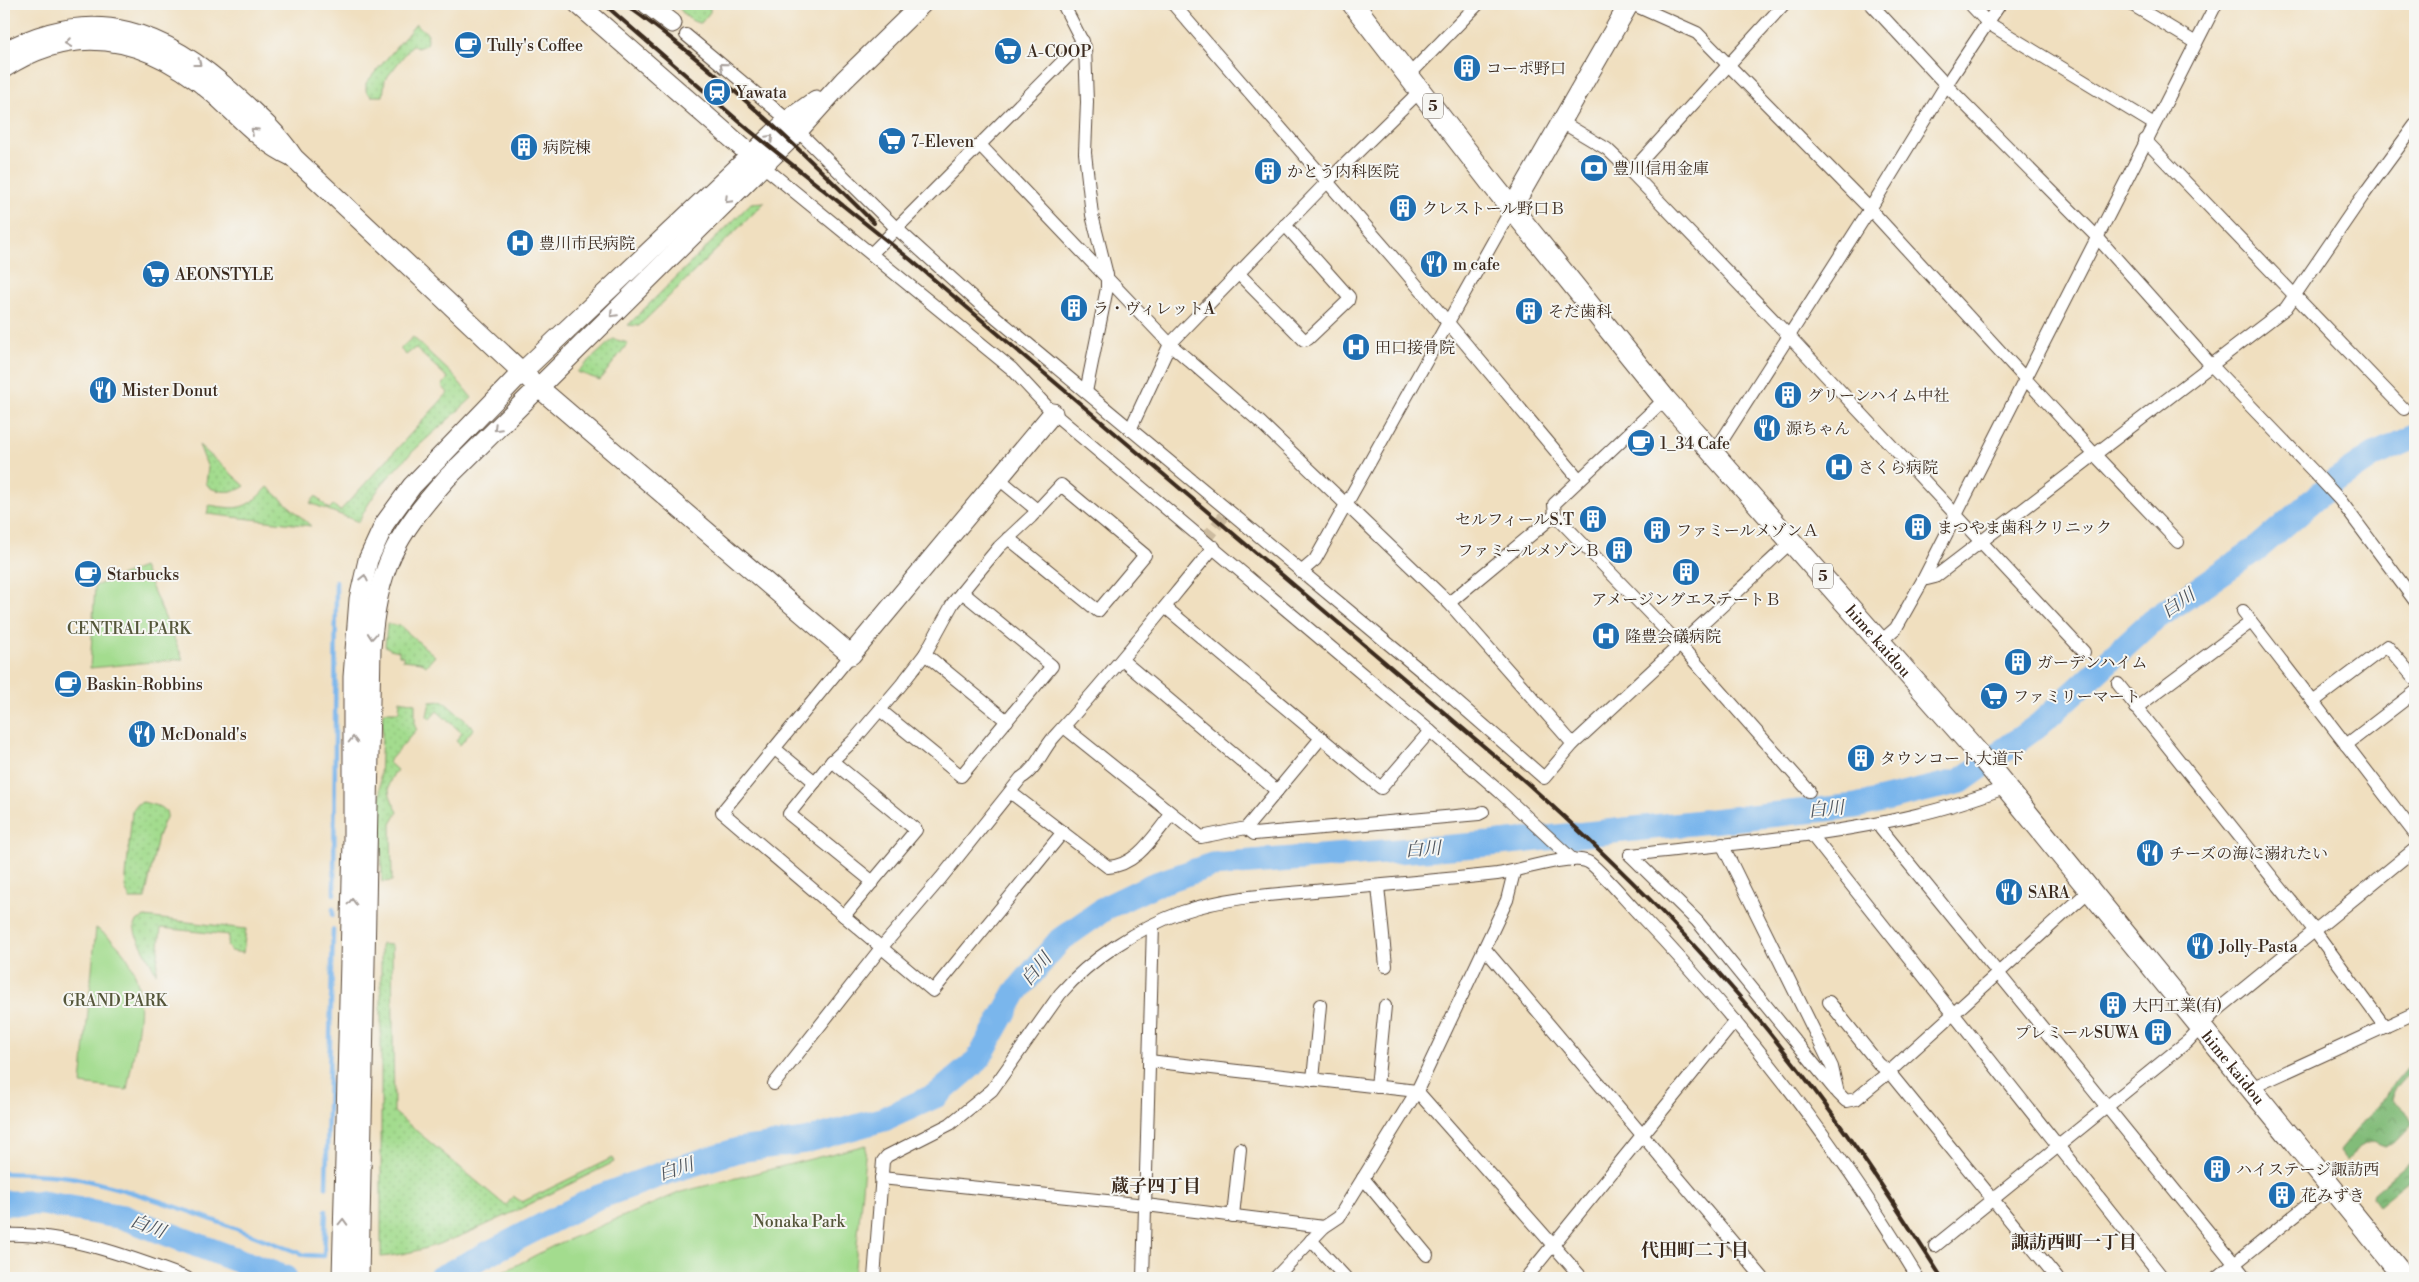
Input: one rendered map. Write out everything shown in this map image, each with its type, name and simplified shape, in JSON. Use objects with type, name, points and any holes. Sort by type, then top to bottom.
[{"type":"main road","name":"hime kaidou","points":[[1353,4],[1512,208],[1666,399],[1979,754],[2405,1278]]},
{"type":"street","points":[[578,4],[757,161],[1012,369],[1053,413],[1430,731],[1533,822],[1570,858]]},
{"type":"street","points":[[647,4],[672,23]]},
{"type":"street","points":[[1063,4],[1083,41],[1087,102],[1085,153],[1092,215],[1107,275],[1107,288],[1086,392]]},
{"type":"street","points":[[1172,4],[1328,181],[1579,479]]},
{"type":"street","points":[[1130,430],[1170,344],[1328,181],[1415,83],[1478,4]]},
{"type":"street","points":[[1301,572],[1315,560],[1345,503],[1560,121],[1631,4],[1697,33],[1870,209],[2096,456],[2178,542]]},
{"type":"street","points":[[1631,172],[1784,4]]},
{"type":"street","points":[[1872,4],[1946,85],[2097,237],[2211,365],[2337,497],[2415,601]]},
{"type":"street","points":[[1970,4],[1988,24],[2154,124]]},
{"type":"street","points":[[1714,453],[1870,209],[1946,85],[2000,4]]},
{"type":"street","points":[[2131,4],[2196,43]]},
{"type":"street","points":[[1881,641],[1896,628],[1923,580],[2216,4]]},
{"type":"street","points":[[350,1274],[371,648],[376,599],[382,574],[392,550],[409,524],[448,478],[757,161],[844,80],[917,6]]},
{"type":"street","points":[[4,52],[36,37],[77,29],[124,30],[147,36],[192,59],[218,79],[279,136],[294,158],[538,387],[851,655]]},
{"type":"street","points":[[686,35],[793,126],[896,228],[980,304],[1426,675],[1544,778],[1573,744],[1792,541]]},
{"type":"street","points":[[4,68],[39,50],[64,44],[90,40],[132,45],[177,65],[212,93],[270,146],[294,158]]},
{"type":"street","points":[[872,253],[1083,41]]},
{"type":"street","points":[[1560,121],[1608,149],[1631,172],[1789,336],[2084,652]]},
{"type":"street","points":[[1923,580],[1935,577],[1981,540],[2096,456],[2286,308],[2362,197],[2415,125]]},
{"type":"street","points":[[2146,140],[2404,409]]},
{"type":"street","points":[[980,146],[1107,275],[1170,344],[1260,422],[1449,603],[1573,744]]},
{"type":"street","points":[[350,1274],[347,1092],[353,849],[354,677],[359,599],[368,560],[385,523],[412,486],[522,372],[757,161]]},
{"type":"street","points":[[1238,273],[1304,340],[1308,339],[1348,301],[1349,297],[1285,225]]},
{"type":"street","points":[[1666,399],[1554,504],[1555,515],[1679,644],[1809,791]]},
{"type":"street","points":[[1053,413],[722,812],[933,991],[1063,832]]},
{"type":"street","points":[[998,478],[1038,511]]},
{"type":"street","points":[[873,882],[789,814],[832,761],[880,710],[925,654],[953,603],[962,592],[1008,538],[1038,511],[1061,485],[1145,555],[1098,611],[1008,538]]},
{"type":"street","points":[[1449,603],[1555,515]]},
{"type":"street","points":[[774,1084],[881,948],[942,878],[1021,778],[1027,774],[1042,750],[1122,660],[1214,547]]},
{"type":"street","points":[[880,710],[961,776],[1052,666],[962,592]]},
{"type":"street","points":[[1165,607],[1381,788],[1430,731]]},
{"type":"street","points":[[2136,708],[2247,616],[2415,834]]},
{"type":"street","points":[[2313,702],[2388,646],[2415,679]]},
{"type":"street","points":[[925,654],[1007,721]]},
{"type":"street","points":[[1122,660],[1277,791]]},
{"type":"street","points":[[2118,684],[2314,930],[2385,1027]]},
{"type":"street","points":[[2346,745],[2415,692]]},
{"type":"street","points":[[1064,727],[1201,837],[1246,828],[1320,738]]},
{"type":"street","points":[[774,748],[815,782]]},
{"type":"street","points":[[832,761],[916,830],[844,916]]},
{"type":"street","points":[[2004,784],[1916,815],[1810,833],[1630,855],[1697,921],[1846,1101],[1856,1099],[1889,1072],[2090,890]]},
{"type":"street","points":[[1010,792],[1108,867],[1118,866],[1137,856],[1171,814]]},
{"type":"street","points":[[1246,828],[1254,834],[1480,814],[1483,812]]},
{"type":"street","points":[[1881,829],[2246,1278]]},
{"type":"street","points":[[1810,833],[2163,1278]]},
{"type":"street","points":[[1722,844],[1832,1068],[1838,1093]]},
{"type":"street","points":[[1935,1246],[2188,1041],[2215,1012],[2415,849]]},
{"type":"street","points":[[874,1278],[883,1161],[887,1156],[950,1124],[992,1090],[1070,982],[1105,953],[1153,925],[1179,913],[1221,900],[1514,872],[1534,865],[1570,858],[1589,862],[1677,954],[1769,1062],[1890,1231],[1918,1278]]},
{"type":"street","points":[[1275,1278],[1324,1227],[1339,1217],[1417,1091],[1508,900],[1514,872]]},
{"type":"street","points":[[1378,886],[1386,966]]},
{"type":"street","points":[[338,923],[338,1023],[347,1092]]},
{"type":"street","points":[[1143,1278],[1153,925]]},
{"type":"street","points":[[1485,949],[1763,1278]]},
{"type":"street","points":[[1828,1002],[1879,1064],[1889,1072],[2057,1278]]},
{"type":"street","points":[[1313,1080],[1320,1005]]},
{"type":"street","points":[[1377,1087],[1385,1006]]},
{"type":"street","points":[[2251,1088],[2415,1013]]},
{"type":"street","points":[[1526,1278],[1735,1021]]},
{"type":"street","points":[[1149,1061],[1417,1091],[1582,1278]]},
{"type":"street","points":[[1233,1216],[1240,1149]]},
{"type":"street","points":[[881,1178],[1146,1205],[1324,1227]]},
{"type":"street","points":[[1363,1178],[1427,1254]]},
{"type":"street","points":[[2217,1278],[2331,1186]]},
{"type":"street","points":[[4,1235],[66,1241],[121,1254],[179,1277]]},
{"type":"street","points":[[1311,1240],[1346,1278]]},
{"type":"green space","points":[[678,4],[707,4],[710,6],[710,12],[701,23],[698,23],[684,14]]},
{"type":"green space","points":[[416,24],[428,34],[426,45],[417,48],[412,45],[385,80],[383,96],[371,96],[366,91],[366,83]]},
{"type":"green space","points":[[765,202],[639,326],[628,325],[751,203]]},
{"type":"green space","points":[[413,337],[454,376],[472,398],[394,471],[380,487],[359,522],[310,503],[316,496],[329,509],[333,505],[340,511],[448,393],[442,386],[448,378],[415,348],[406,355],[400,349]]},
{"type":"green space","points":[[613,339],[628,343],[600,380],[577,372]]},
{"type":"green space","points":[[199,445],[245,486],[237,490],[227,491],[209,487],[206,483],[208,468]]},
{"type":"green space","points":[[268,487],[311,526],[207,514],[209,505],[228,508],[242,506],[253,500]]},
{"type":"green space","name":"CENTRAL PARK","points":[[143,567],[183,659],[90,668],[95,586]]},
{"type":"green space","points":[[387,624],[400,626],[435,656],[426,666],[421,662],[403,660],[403,656],[399,655],[399,651],[385,646]]},
{"type":"green space","points":[[400,700],[415,703],[415,727],[417,729],[388,762],[397,770],[390,781],[389,791],[398,812],[391,824],[392,881],[382,882],[380,777],[383,712],[399,712]]},
{"type":"green space","points":[[443,701],[474,728],[460,745],[456,741],[462,733],[437,711],[430,719],[427,716],[430,702]]},
{"type":"green space","points":[[143,802],[161,807],[166,811],[167,815],[158,836],[145,899],[130,899],[125,888],[132,811],[137,804]]},
{"type":"green space","points":[[145,917],[246,929],[243,953],[231,951],[227,946],[229,935],[161,928],[156,973],[136,935],[134,926],[136,921]]},
{"type":"green space","name":"GRAND PARK","points":[[96,928],[116,944],[130,962],[137,981],[140,1001],[139,1022],[127,1090],[81,1084]]},
{"type":"green space","points":[[381,944],[392,945],[394,1112],[506,1206],[513,1196],[522,1202],[612,1158],[614,1162],[518,1210],[451,1240],[417,1250],[381,1257]]},
{"type":"green space","points":[[2415,1059],[2415,1067],[2394,1091],[2392,1100],[2408,1115],[2413,1124],[2397,1141],[2385,1146],[2372,1141],[2359,1148],[2347,1161],[2339,1151]]},
{"type":"green space","name":"Nonaka Park","points":[[866,1145],[854,1278],[492,1278],[553,1246],[681,1192]]},
{"type":"green space","points":[[2415,1157],[2415,1176],[2378,1206],[2372,1198],[2373,1193]]},
{"type":"waterway","name":"白川","points":[[440,1278],[596,1198],[673,1170],[738,1150],[805,1141],[884,1119],[937,1095],[978,1060],[1016,992],[1060,940],[1107,907],[1153,885],[1212,865],[1490,844],[1856,806],[1961,781],[2039,725],[2152,621],[2259,547],[2335,481],[2374,455],[2415,437]]},
{"type":"waterway","points":[[334,894],[336,581]]},
{"type":"waterway","points":[[333,909],[333,915]]},
{"type":"waterway","points":[[326,1187],[333,930]]},
{"type":"waterway","points":[[4,1173],[76,1178],[135,1193],[192,1212],[305,1255],[324,1256],[326,1210]]},
{"type":"waterway","name":"白川","points":[[4,1203],[42,1203],[123,1217],[285,1278]]},
{"type":"tunnel","points":[[1205,540],[1228,511]]},
{"type":"railway","points":[[604,4],[749,130],[911,260],[1527,783],[1629,878],[1725,979],[1805,1078],[1846,1134],[1942,1278]]},
{"type":"railway","points":[[625,4],[691,54],[754,108],[874,223]]},
{"type":"place","name":"Tully's Coffee","points":[[468,45]]},
{"type":"place","name":"A-COOP","points":[[1008,51]]},
{"type":"place","name":"コーポ野口","points":[[1467,68]]},
{"type":"place","name":"Yawata","points":[[717,92]]},
{"type":"place","name":"7-Eleven","points":[[892,141]]},
{"type":"place","name":"病院棟","points":[[524,147]]},
{"type":"place","name":"豊川信用金庫","points":[[1594,168]]},
{"type":"place","name":"かとう内科医院","points":[[1268,171]]},
{"type":"place","name":"クレストール野口Ｂ","points":[[1403,208]]},
{"type":"place","name":"豊川市民病院","points":[[520,243]]},
{"type":"place","name":"m cafe","points":[[1434,264]]},
{"type":"place","name":"AEONSTYLE","points":[[156,274]]},
{"type":"place","name":"ラ・ヴィレットA","points":[[1074,308]]},
{"type":"place","name":"そだ歯科","points":[[1529,311]]},
{"type":"place","name":"田口接骨院","points":[[1356,347]]},
{"type":"place","name":"Mister Donut","points":[[103,390]]},
{"type":"place","name":"グリーンハイム中社","points":[[1788,395]]},
{"type":"place","name":"源ちゃん","points":[[1767,428]]},
{"type":"place","name":"1_34 Cafe","points":[[1641,443]]},
{"type":"place","name":"さくら病院","points":[[1839,467]]},
{"type":"place","name":"セルフィールS.T","points":[[1593,519]]},
{"type":"place","name":"まつやま歯科クリニック","points":[[1918,527]]},
{"type":"place","name":"ファミールメゾンＡ","points":[[1657,530]]},
{"type":"place","name":"ファミールメゾンＢ","points":[[1619,550]]},
{"type":"place","name":"アメージングエステートＢ","points":[[1686,572]]},
{"type":"place","name":"Starbucks","points":[[88,574]]},
{"type":"place","name":"隆豊会礒病院","points":[[1606,636]]},
{"type":"place","name":"ガーデンハイム","points":[[2018,662]]},
{"type":"place","name":"Baskin-Robbins","points":[[68,684]]},
{"type":"place","name":"ファミリーマート","points":[[1994,696]]},
{"type":"place","name":"McDonald's","points":[[142,734]]},
{"type":"place","name":"タウンコート大道下","points":[[1861,758]]},
{"type":"place","name":"チーズの海に溺れたい","points":[[2150,853]]},
{"type":"place","name":"SARA","points":[[2009,892]]},
{"type":"place","name":"Jolly-Pasta","points":[[2200,946]]},
{"type":"place","name":"大円工業(有)","points":[[2113,1005]]},
{"type":"place","name":"プレミールSUWA","points":[[2158,1032]]},
{"type":"place","name":"ハイステージ諏訪西","points":[[2217,1169]]},
{"type":"place","name":"花みずき","points":[[2282,1195]]},
{"type":"district","name":"蔵子四丁目","points":[[1156,1186]]},
{"type":"district","name":"諏訪西町一丁目","points":[[2074,1242]]},
{"type":"district","name":"代田町二丁目","points":[[1695,1250]]}]
